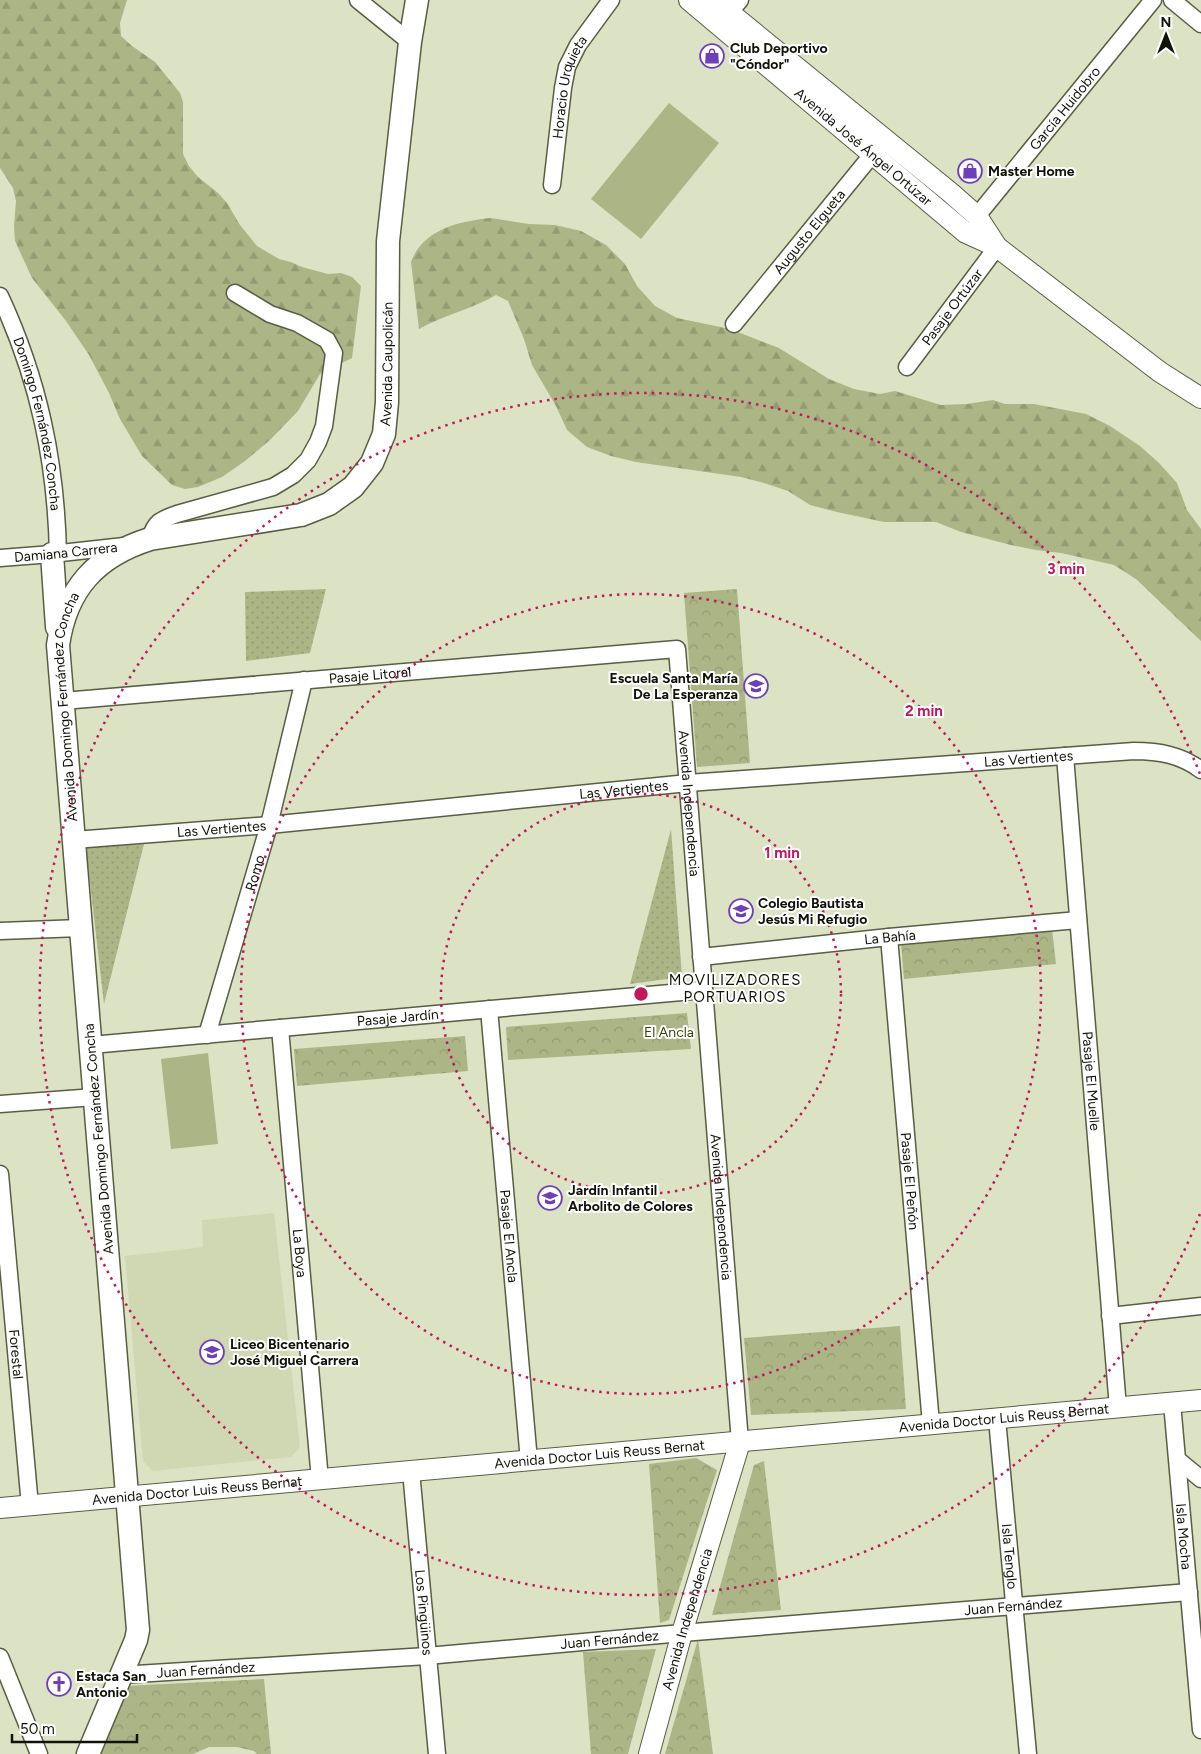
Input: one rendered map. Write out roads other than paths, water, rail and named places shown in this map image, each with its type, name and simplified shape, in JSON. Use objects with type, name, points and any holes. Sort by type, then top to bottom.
[{"type":"main road","name":"Avenida Caupolicán","points":[[141,542],[301,515],[329,504],[342,496],[363,476],[379,449],[386,418],[388,242],[410,42],[417,0]]},
{"type":"main road","name":"Avenida Domingo Fernández Concha","points":[[88,1754],[136,1640],[138,1630],[58,645],[65,613],[81,583],[105,560],[141,542]]},
{"type":"main road","points":[[55,554],[58,645]]},
{"type":"street","points":[[358,0],[410,42]]},
{"type":"street","name":"Horacio Urquieta","points":[[552,185],[567,67],[578,46],[612,0]]},
{"type":"street","name":"Avenida José Ángel Ortúzar","points":[[689,0],[730,12]]},
{"type":"street","name":"Avenida José Ángel Ortúzar","points":[[714,0],[730,12],[879,147],[966,233],[996,247],[1160,372],[1201,398]]},
{"type":"street","name":"García Huidobro","points":[[978,216],[1153,0]]},
{"type":"street","points":[[1172,0],[1201,24]]},
{"type":"street","name":"Avenida José Ángel Ortúzar","points":[[879,147],[978,216],[996,247]]},
{"type":"street","name":"Augusto Elgueta","points":[[734,324],[879,147]]},
{"type":"street","name":"Pasaje Ortúzar","points":[[907,367],[996,247]]},
{"type":"street","points":[[141,542],[162,519],[273,487],[293,475],[308,460],[318,442],[324,426],[334,353],[327,340],[297,323],[270,314],[235,293]]},
{"type":"street","name":"Domingo Fernández Concha","points":[[0,296],[22,347],[42,415],[54,484],[55,554]]},
{"type":"street","name":"Damiana Carrera","points":[[0,558],[55,554],[141,542]]},
{"type":"street","name":"Pasaje Litoral","points":[[63,701],[677,649]]},
{"type":"street","name":"Avenida Independencia","points":[[649,1754],[682,1633],[740,1442],[677,649]]},
{"type":"street","name":"Romo","points":[[207,1035],[269,825],[304,680]]},
{"type":"street","name":"Las Vertientes","points":[[74,840],[269,825],[688,783],[1065,756],[1148,751],[1175,756],[1201,770]]},
{"type":"street","name":"Pasaje El Muelle","points":[[1065,756],[1118,1408]]},
{"type":"street","name":"La Bahía","points":[[701,957],[889,937],[1078,920]]},
{"type":"street","points":[[0,931],[82,928]]},
{"type":"street","name":"Pasaje El Peñón","points":[[889,937],[931,1424]]},
{"type":"street","name":"Pasaje Jardín","points":[[91,1045],[704,990]]},
{"type":"street","name":"Pasaje El Ancla","points":[[489,1009],[529,1461]]},
{"type":"street","name":"La Boya","points":[[280,1028],[320,1480]]},
{"type":"street","points":[[0,1104],[95,1097]]},
{"type":"street","name":"Forestal","points":[[0,1174],[30,1506]]},
{"type":"street","points":[[1110,1316],[1201,1306]]},
{"type":"street","name":"Avenida Doctor Luis Reuss Bernat","points":[[0,1508],[1201,1400]]},
{"type":"street","name":"Isla Mocha","points":[[1172,1403],[1201,1719]]},
{"type":"street","name":"Isla Tenglo","points":[[996,1419],[1028,1754]]},
{"type":"street","points":[[1178,1460],[1201,1479]]},
{"type":"street","name":"Los Pingüinos","points":[[411,1471],[437,1754]]},
{"type":"street","name":"Juan Fernández","points":[[120,1675],[428,1656],[682,1633],[1189,1592]]},
{"type":"street","points":[[0,1658],[39,1754]]},
{"type":"place","name":"Club Deportivo \"Cóndor\"","points":[[712,56]]},
{"type":"place","name":"Master Home","points":[[970,171]]},
{"type":"place","name":"Escuela Santa María De La Esperanza","points":[[756,686]]},
{"type":"place","name":"Colegio Bautista Jesús Mi Refugio","points":[[741,911]]},
{"type":"place","name":"Jardín Infantil Arbolito de Colores","points":[[550,1198]]},
{"type":"place","name":"Liceo Bicentenario José Miguel Carrera","points":[[212,1352]]},
{"type":"place","name":"Estaca San Antonio","points":[[59,1684]]},
{"type":"district","name":"MOVILIZADORES PORTUARIOS","points":[[735,988]]},
{"type":"park label","name":"El Ancla","points":[[669,1032]]}]
